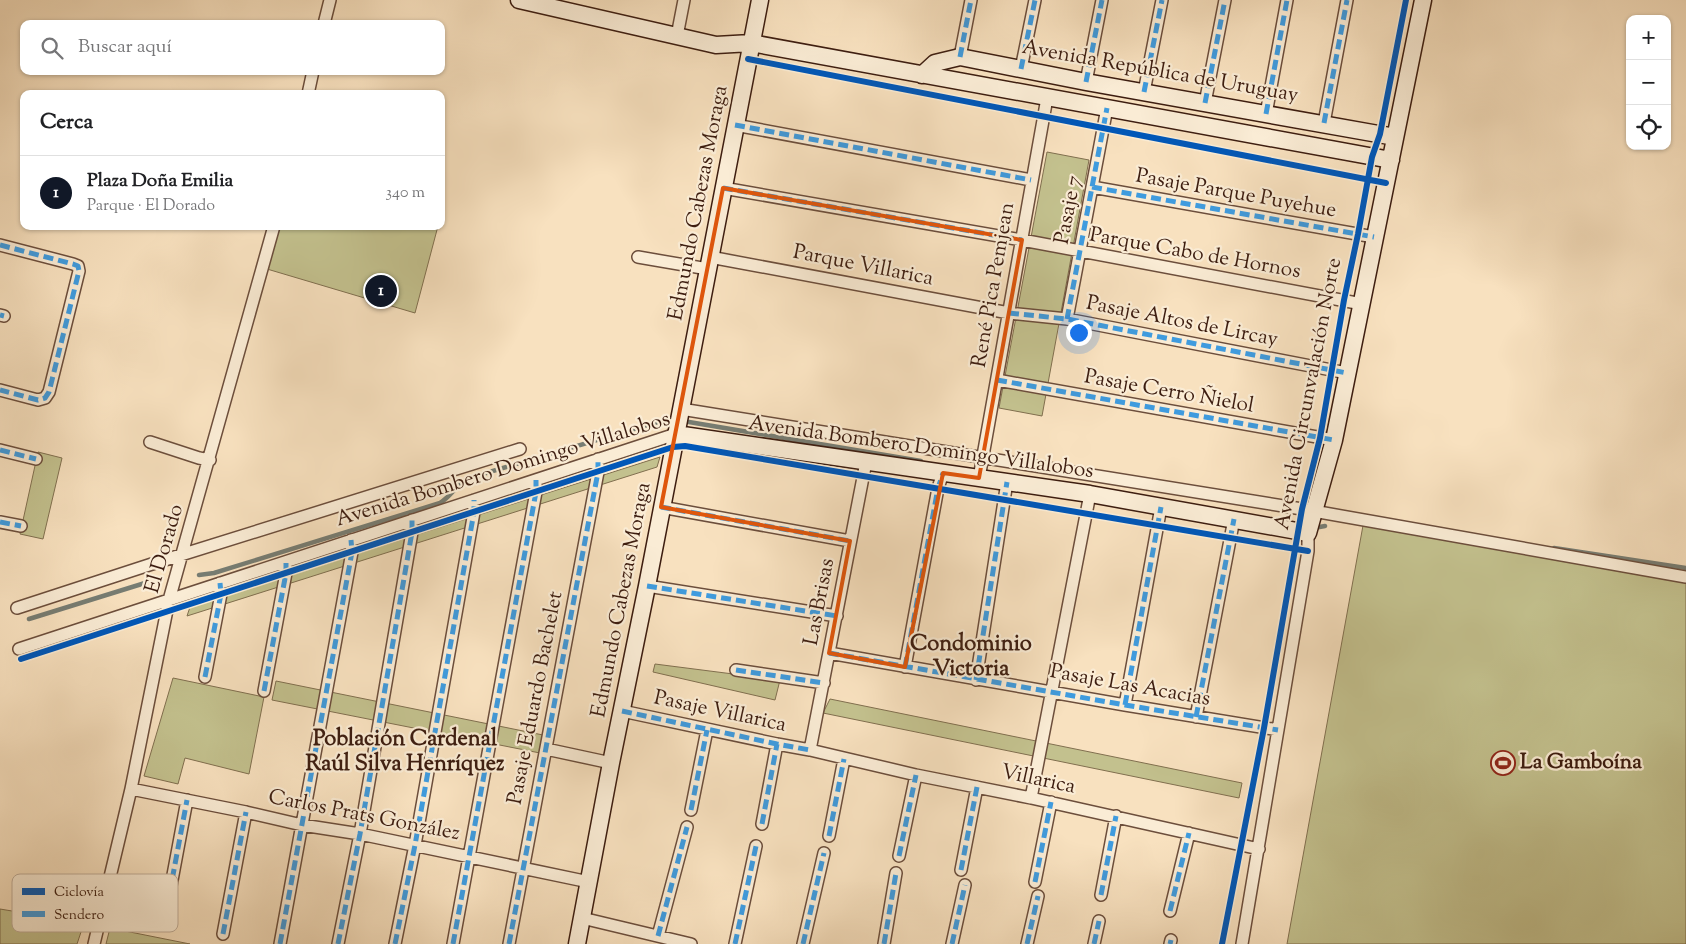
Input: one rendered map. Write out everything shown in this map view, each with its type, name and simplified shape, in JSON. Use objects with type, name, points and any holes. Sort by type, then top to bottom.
[{"type":"street","points":[[325,20],[330,0]]},
{"type":"street","points":[[518,0],[716,45],[751,43],[1392,160]]},
{"type":"street","points":[[677,36],[684,0]]},
{"type":"street","name":"Edmundo Cabezas Moraga","points":[[577,944],[760,0]]},
{"type":"street","points":[[960,57],[971,0]]},
{"type":"street","points":[[1021,69],[1035,0]]},
{"type":"street","points":[[1086,82],[1102,0]]},
{"type":"street","points":[[1144,92],[1162,0]]},
{"type":"street","points":[[1205,104],[1226,0]]},
{"type":"street","points":[[1266,114],[1287,0]]},
{"type":"street","points":[[1324,123],[1347,0]]},
{"type":"street","name":"Avenida Circunvalación Norte","points":[[1242,944],[1308,551],[1308,533],[1334,440],[1423,0]]},
{"type":"street","name":"Avenida República de Uruguay","points":[[922,75],[935,63],[960,57],[1205,104],[1324,123],[1396,137]]},
{"type":"street","points":[[309,90],[312,75]]},
{"type":"street","name":"René Pica Pemjean","points":[[979,478],[1047,98]]},
{"type":"street","name":"Pasaje 7","points":[[1067,319],[1107,108]]},
{"type":"street","points":[[735,125],[1031,180]]},
{"type":"street","name":"Pasaje Parque Puyehue","points":[[1092,187],[1374,237]]},
{"type":"street","name":"Parque Cabo de Hornos","points":[[723,188],[1022,240],[1362,304]]},
{"type":"street","name":"El Dorado","points":[[111,874],[131,789],[169,600],[210,460],[273,230]]},
{"type":"street","points":[[0,245],[73,264],[78,266],[79,271],[49,392],[44,398],[38,400],[0,390]]},
{"type":"street","name":"Parque Villarica","points":[[638,257],[709,263],[1008,312]]},
{"type":"street","name":"Pasaje Altos de Lircay","points":[[1008,312],[1067,319],[1347,373]]},
{"type":"street","name":"Pasaje Cerro Ñielol","points":[[997,380],[1334,440]]},
{"type":"street","name":"Avenida Bombero Domingo Villalobos","points":[[681,409],[1315,511],[1686,577]]},
{"type":"street","name":"Avenida Bombero Domingo Villalobos","points":[[18,649],[676,434],[1090,494],[1308,533]]},
{"type":"street","points":[[150,442],[210,460]]},
{"type":"street","points":[[0,450],[36,458]]},
{"type":"street","name":"Avenida Bombero Domingo Villalobos","points":[[17,608],[520,450]]},
{"type":"street","name":"Pasaje Eduardo Bachelet","points":[[509,944],[598,472],[598,459]]},
{"type":"street","name":"Las Brisas","points":[[810,750],[866,462]]},
{"type":"street","points":[[905,667],[938,488],[943,473]]},
{"type":"street","points":[[453,944],[532,511],[536,480]]},
{"type":"street","points":[[976,680],[1007,482]]},
{"type":"street","points":[[1031,798],[1090,494]]},
{"type":"street","points":[[396,944],[474,512],[474,500]]},
{"type":"street","points":[[661,507],[850,542]]},
{"type":"street","points":[[1125,705],[1161,508]]},
{"type":"street","points":[[1196,717],[1232,538],[1234,519]]},
{"type":"street","points":[[338,944],[360,834],[412,532],[412,520]]},
{"type":"street","points":[[0,522],[21,526]]},
{"type":"street","points":[[280,944],[352,552],[351,540]]},
{"type":"street","points":[[264,691],[286,572],[286,562]]},
{"type":"street","points":[[205,677],[221,594],[220,583]]},
{"type":"street","points":[[647,586],[836,616]]},
{"type":"street","name":"Pasaje Las Acacias","points":[[829,653],[976,680],[1278,730]]},
{"type":"street","points":[[736,670],[824,683]]},
{"type":"street","name":"Pasaje Villarica","points":[[622,711],[810,750]]},
{"type":"street","points":[[691,810],[707,730]]},
{"type":"street","points":[[762,824],[777,744]]},
{"type":"street","points":[[546,749],[611,763]]},
{"type":"street","name":"Villarica","points":[[810,750],[916,775],[1116,816],[1259,849]]},
{"type":"street","points":[[829,836],[844,759]]},
{"type":"street","points":[[900,856],[916,775]]},
{"type":"street","points":[[961,870],[977,787]]},
{"type":"street","name":"Carlos Prats González","points":[[131,789],[246,812],[302,826],[360,834],[589,882]]},
{"type":"street","points":[[173,874],[187,800]]},
{"type":"street","points":[[1035,882],[1051,802]]},
{"type":"street","points":[[223,934],[246,812]]},
{"type":"street","points":[[1101,895],[1116,816]]},
{"type":"street","points":[[658,936],[687,827]]},
{"type":"street","points":[[1170,911],[1189,833]]},
{"type":"street","points":[[735,944],[756,846]]},
{"type":"street","points":[[803,944],[824,854]]},
{"type":"street","points":[[884,944],[896,873]]},
{"type":"street","points":[[952,944],[965,884]]},
{"type":"street","points":[[1027,944],[1038,896]]},
{"type":"street","points":[[582,918],[692,944]]},
{"type":"street","points":[[1094,944],[1099,922]]},
{"type":"highlighted area","points":[[723,188],[1022,240],[979,478],[943,473],[905,667],[829,653],[850,541],[661,507]]},
{"type":"shaded area","points":[[1047,152],[1089,160],[1042,416],[999,408]]},
{"type":"shaded area","points":[[277,230],[437,230],[415,313],[267,269]]},
{"type":"shaded area","points":[[38,452],[62,458],[43,539],[20,534]]},
{"type":"shaded area","points":[[660,457],[657,467],[187,616],[190,607]]},
{"type":"shaded area","name":"La Gamboína","points":[[1364,520],[1686,582],[1686,944],[1287,944]]},
{"type":"shaded area","points":[[655,664],[780,680],[775,700],[653,672]]},
{"type":"shaded area","points":[[173,678],[264,697],[249,774],[185,758],[178,784],[144,776]]},
{"type":"shaded area","points":[[276,681],[543,735],[540,753],[272,700]]},
{"type":"shaded area","points":[[830,699],[1242,783],[1239,798],[823,713]]},
{"type":"shaded area","points":[[0,909],[12,911],[12,932],[81,932],[77,944],[0,944]]},
{"type":"shaded area","points":[[109,932],[130,932],[190,944],[106,944]]},
{"type":"waterway","points":[[199,575],[214,573],[440,503],[466,479],[661,421]]},
{"type":"waterway","points":[[683,421],[921,461]]},
{"type":"waterway","points":[[1314,528],[1325,526]]},
{"type":"waterway","points":[[1554,548],[1686,568]]},
{"type":"waterway","points":[[29,619],[145,583]]},
{"type":"marked path","points":[[960,57],[971,0]]},
{"type":"marked path","points":[[1021,69],[1035,0]]},
{"type":"marked path","points":[[1086,82],[1102,0]]},
{"type":"marked path","points":[[1144,92],[1162,0]]},
{"type":"marked path","points":[[1205,103],[1225,0]]},
{"type":"marked path","points":[[1266,114],[1287,0]]},
{"type":"marked path","points":[[1324,123],[1347,0]]},
{"type":"marked path","points":[[1067,319],[1107,108]]},
{"type":"marked path","points":[[735,125],[1031,180]]},
{"type":"marked path","points":[[1092,187],[1374,237]]},
{"type":"marked path","points":[[723,188],[1022,240]]},
{"type":"marked path","points":[[0,245],[73,264],[78,266],[79,271],[49,392],[45,398],[38,400],[0,390]]},
{"type":"marked path","points":[[1009,313],[1067,319],[1347,373]]},
{"type":"marked path","points":[[0,315],[4,316]]},
{"type":"marked path","points":[[997,380],[1334,440]]},
{"type":"marked path","points":[[0,450],[36,459]]},
{"type":"marked path","points":[[509,944],[598,472],[598,459]]},
{"type":"marked path","points":[[905,667],[938,488],[943,473]]},
{"type":"marked path","points":[[453,944],[536,492],[536,480]]},
{"type":"marked path","points":[[976,680],[1007,482]]},
{"type":"marked path","points":[[395,944],[415,845],[474,512],[474,500]]},
{"type":"marked path","points":[[661,507],[850,541]]},
{"type":"marked path","points":[[1125,705],[1161,507]]},
{"type":"marked path","points":[[1196,717],[1234,519]]},
{"type":"marked path","points":[[338,944],[360,834],[412,532],[412,520]]},
{"type":"marked path","points":[[0,522],[21,526]]},
{"type":"marked path","points":[[280,944],[352,552],[351,540]]},
{"type":"marked path","points":[[264,691],[286,573],[286,562]]},
{"type":"marked path","points":[[205,677],[221,594],[220,583]]},
{"type":"marked path","points":[[647,586],[837,616]]},
{"type":"marked path","points":[[829,653],[1278,730]]},
{"type":"marked path","points":[[736,670],[824,683]]},
{"type":"marked path","points":[[622,711],[810,750]]},
{"type":"marked path","points":[[691,810],[707,730]]},
{"type":"marked path","points":[[762,824],[777,744]]},
{"type":"marked path","points":[[829,836],[844,759]]},
{"type":"marked path","points":[[899,856],[916,775]]},
{"type":"marked path","points":[[961,870],[977,787]]},
{"type":"marked path","points":[[173,874],[187,800]]},
{"type":"marked path","points":[[1035,882],[1051,802]]},
{"type":"marked path","points":[[223,934],[246,812]]},
{"type":"marked path","points":[[1101,895],[1116,816]]},
{"type":"marked path","points":[[658,936],[687,827]]},
{"type":"marked path","points":[[1170,911],[1189,833]]},
{"type":"marked path","points":[[735,944],[756,846]]},
{"type":"marked path","points":[[803,944],[824,853]]},
{"type":"marked path","points":[[884,944],[896,873]]},
{"type":"marked path","points":[[952,944],[965,885]]},
{"type":"marked path","points":[[1027,944],[1038,896]]},
{"type":"marked path","points":[[1094,944],[1099,921]]},
{"type":"marked path","points":[[1170,944],[1171,940]]},
{"type":"cycle path","points":[[1222,944],[1264,728],[1302,509],[1320,438],[1344,300],[1372,157],[1380,134],[1406,0]]},
{"type":"cycle path","points":[[748,59],[1386,183]]},
{"type":"cycle path","points":[[21,659],[673,447],[685,446],[1308,551]]},
{"type":"place","name":"Plaza Doña Emilia","points":[[381,291]]},
{"type":"place","name":"La Gamboína","points":[[1503,763]]},
{"type":"district","name":"Condominio Victoria","points":[[971,658]]},
{"type":"district","name":"Población Cardenal Raúl Silva Henríquez","points":[[405,752]]}]
